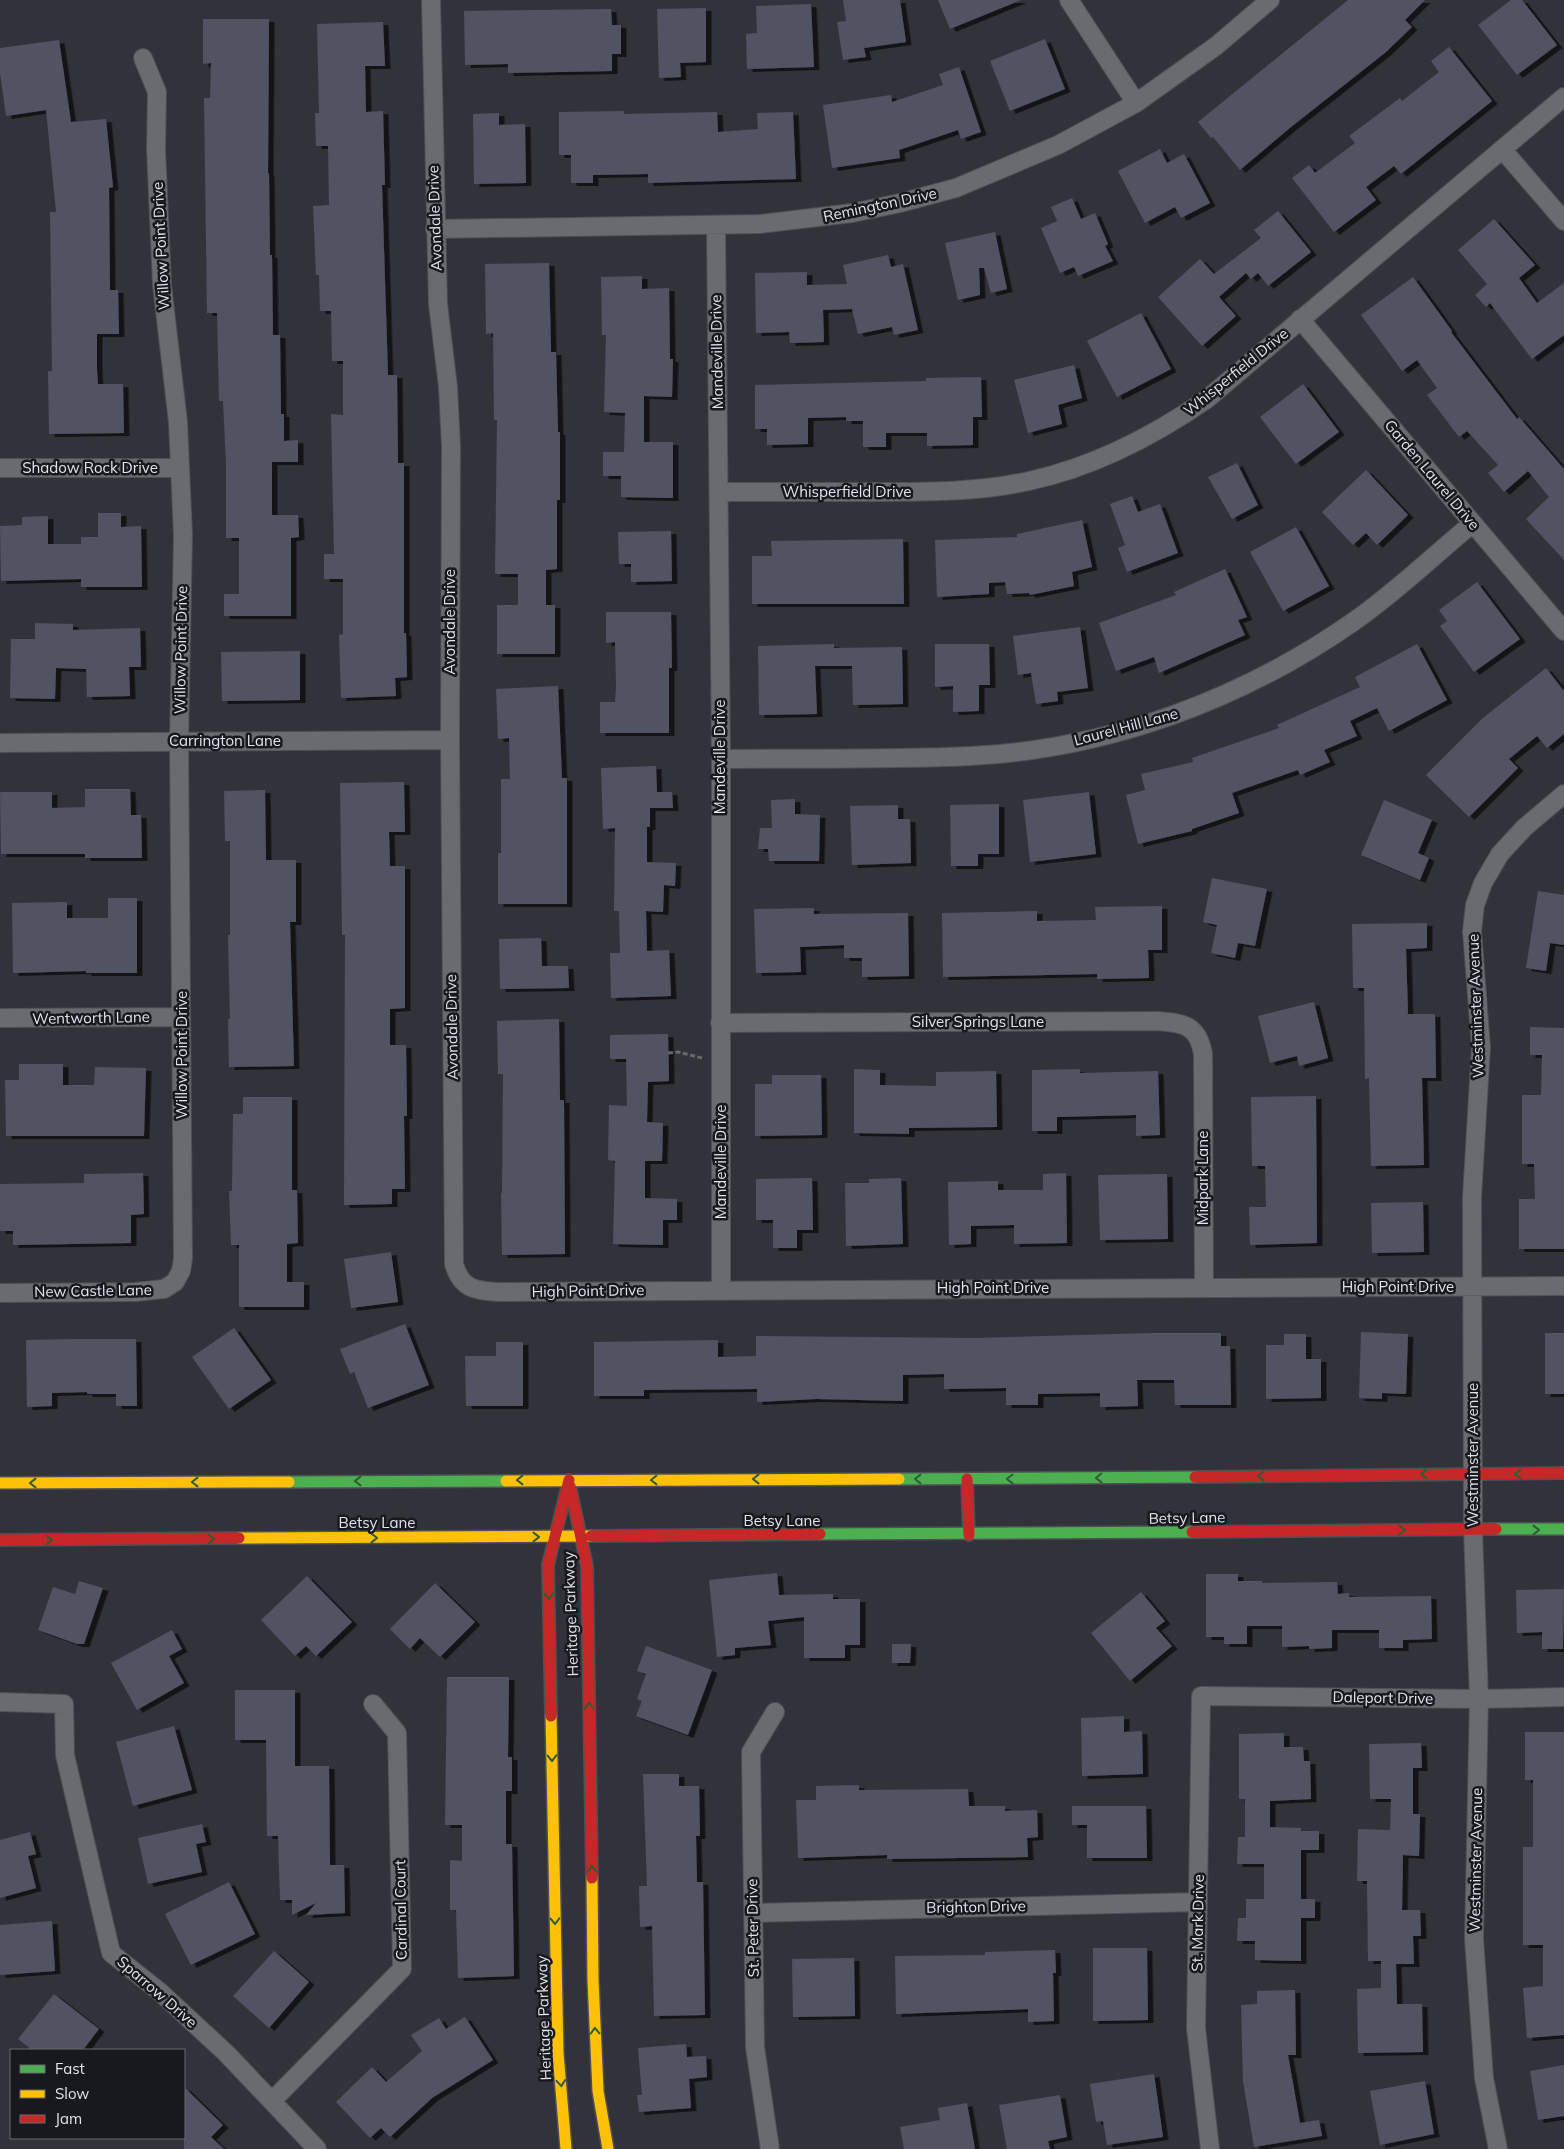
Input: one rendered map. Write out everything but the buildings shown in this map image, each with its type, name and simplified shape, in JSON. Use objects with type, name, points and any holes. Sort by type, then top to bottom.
[{"type":"main road","points":[[0,1483],[967,1479],[1564,1473]]},
{"type":"main road","points":[[967,1479],[969,1535]]},
{"type":"main road","name":"Heritage Parkway","points":[[569,1480],[587,1566],[593,1980],[598,2091],[608,2149]]},
{"type":"main road","name":"Heritage Parkway","points":[[566,2149],[558,2053],[548,1565],[569,1480]]},
{"type":"main road","name":"Betsy Lane","points":[[0,1540],[1564,1530]]},
{"type":"street","name":"Avondale Drive","points":[[431,0],[438,304],[448,387],[451,446],[450,740],[454,1245]]},
{"type":"street","points":[[1070,0],[1136,103]]},
{"type":"street","name":"Remington Drive","points":[[435,229],[760,224],[842,214],[900,203],[956,188],[1051,148],[1136,103],[1216,46],[1270,0]]},
{"type":"street","name":"Willow Point Drive","points":[[142,58],[157,92],[156,150],[162,284],[178,422],[183,535],[180,741],[183,1246]]},
{"type":"street","name":"Whisperfield Drive","points":[[719,492],[942,492],[1028,482],[1114,454],[1177,419],[1207,399],[1564,97]]},
{"type":"street","points":[[1502,149],[1564,221]]},
{"type":"street","name":"Mandeville Drive","points":[[716,226],[721,759],[721,1289]]},
{"type":"street","name":"Garden Laurel Drive","points":[[1300,319],[1564,631]]},
{"type":"street","name":"Shadow Rock Drive","points":[[0,468],[180,468]]},
{"type":"street","name":"Laurel Hill Lane","points":[[721,759],[971,756],[1030,750],[1076,742],[1138,727],[1179,714],[1221,696],[1317,646],[1379,603],[1473,523]]},
{"type":"street","name":"Carrington Lane","points":[[0,743],[450,740]]},
{"type":"street","name":"Westminster Avenue","points":[[1498,2149],[1484,2078],[1474,1939],[1480,1699],[1473,1530],[1472,1197],[1481,1047],[1472,931],[1475,905],[1483,882],[1500,854],[1524,828],[1564,794]]},
{"type":"street","name":"Wentworth Lane","points":[[0,1018],[182,1017]]},
{"type":"street","name":"Silver Springs Lane","points":[[720,1023],[1175,1022],[1195,1031],[1201,1042],[1203,1069]]},
{"type":"street","name":"Midpark Lane","points":[[1203,1069],[1204,1288]]},
{"type":"street","name":"High Point Drive","points":[[454,1245],[454,1264],[457,1274],[464,1282],[480,1291],[1564,1286]]},
{"type":"street","name":"New Castle Lane","points":[[0,1293],[134,1292],[164,1289],[175,1282],[181,1271],[183,1246]]},
{"type":"street","name":"Daleport Drive","points":[[1201,1696],[1480,1699],[1564,1697]]},
{"type":"street","name":"St. Mark Drive","points":[[1201,1696],[1196,2028],[1210,2149]]},
{"type":"street","name":"Sparrow Drive","points":[[0,1702],[64,1704],[65,1755],[111,1953],[160,1992],[200,2029],[272,2101],[316,2149]]},
{"type":"street","name":"Cardinal Court","points":[[272,2101],[402,1969],[397,1733],[373,1704]]},
{"type":"street","name":"St. Peter Drive","points":[[770,2149],[755,2047],[751,1752],[775,1712]]},
{"type":"street","name":"Brighton Drive","points":[[753,1912],[1198,1902]]},
{"type":"path","points":[[668,1053],[678,1052],[705,1058],[720,1057]]},
{"type":"traffic: fast","points":[[899,1479],[1195,1477]]},
{"type":"traffic: fast","points":[[289,1482],[506,1481]]},
{"type":"traffic: fast","points":[[1496,1529],[1564,1529]]},
{"type":"traffic: fast","points":[[820,1534],[1192,1532]]},
{"type":"traffic: slow","points":[[506,1481],[899,1479]]},
{"type":"traffic: slow","points":[[0,1483],[289,1482]]},
{"type":"traffic: slow","points":[[239,1538],[591,1536]]},
{"type":"traffic: slow","points":[[551,1716],[558,2053],[566,2149]]},
{"type":"traffic: slow","points":[[592,1878],[593,1980],[598,2091],[608,2149]]},
{"type":"traffic: jam","points":[[1195,1477],[1564,1473]]},
{"type":"traffic: jam","points":[[967,1479],[969,1535]]},
{"type":"traffic: jam","points":[[551,1716],[548,1565],[569,1480]]},
{"type":"traffic: jam","points":[[570,1486],[587,1566],[592,1878]]},
{"type":"traffic: jam","points":[[1192,1532],[1496,1529]]},
{"type":"traffic: jam","points":[[591,1536],[820,1534]]},
{"type":"traffic: jam","points":[[0,1540],[239,1538]]}]
